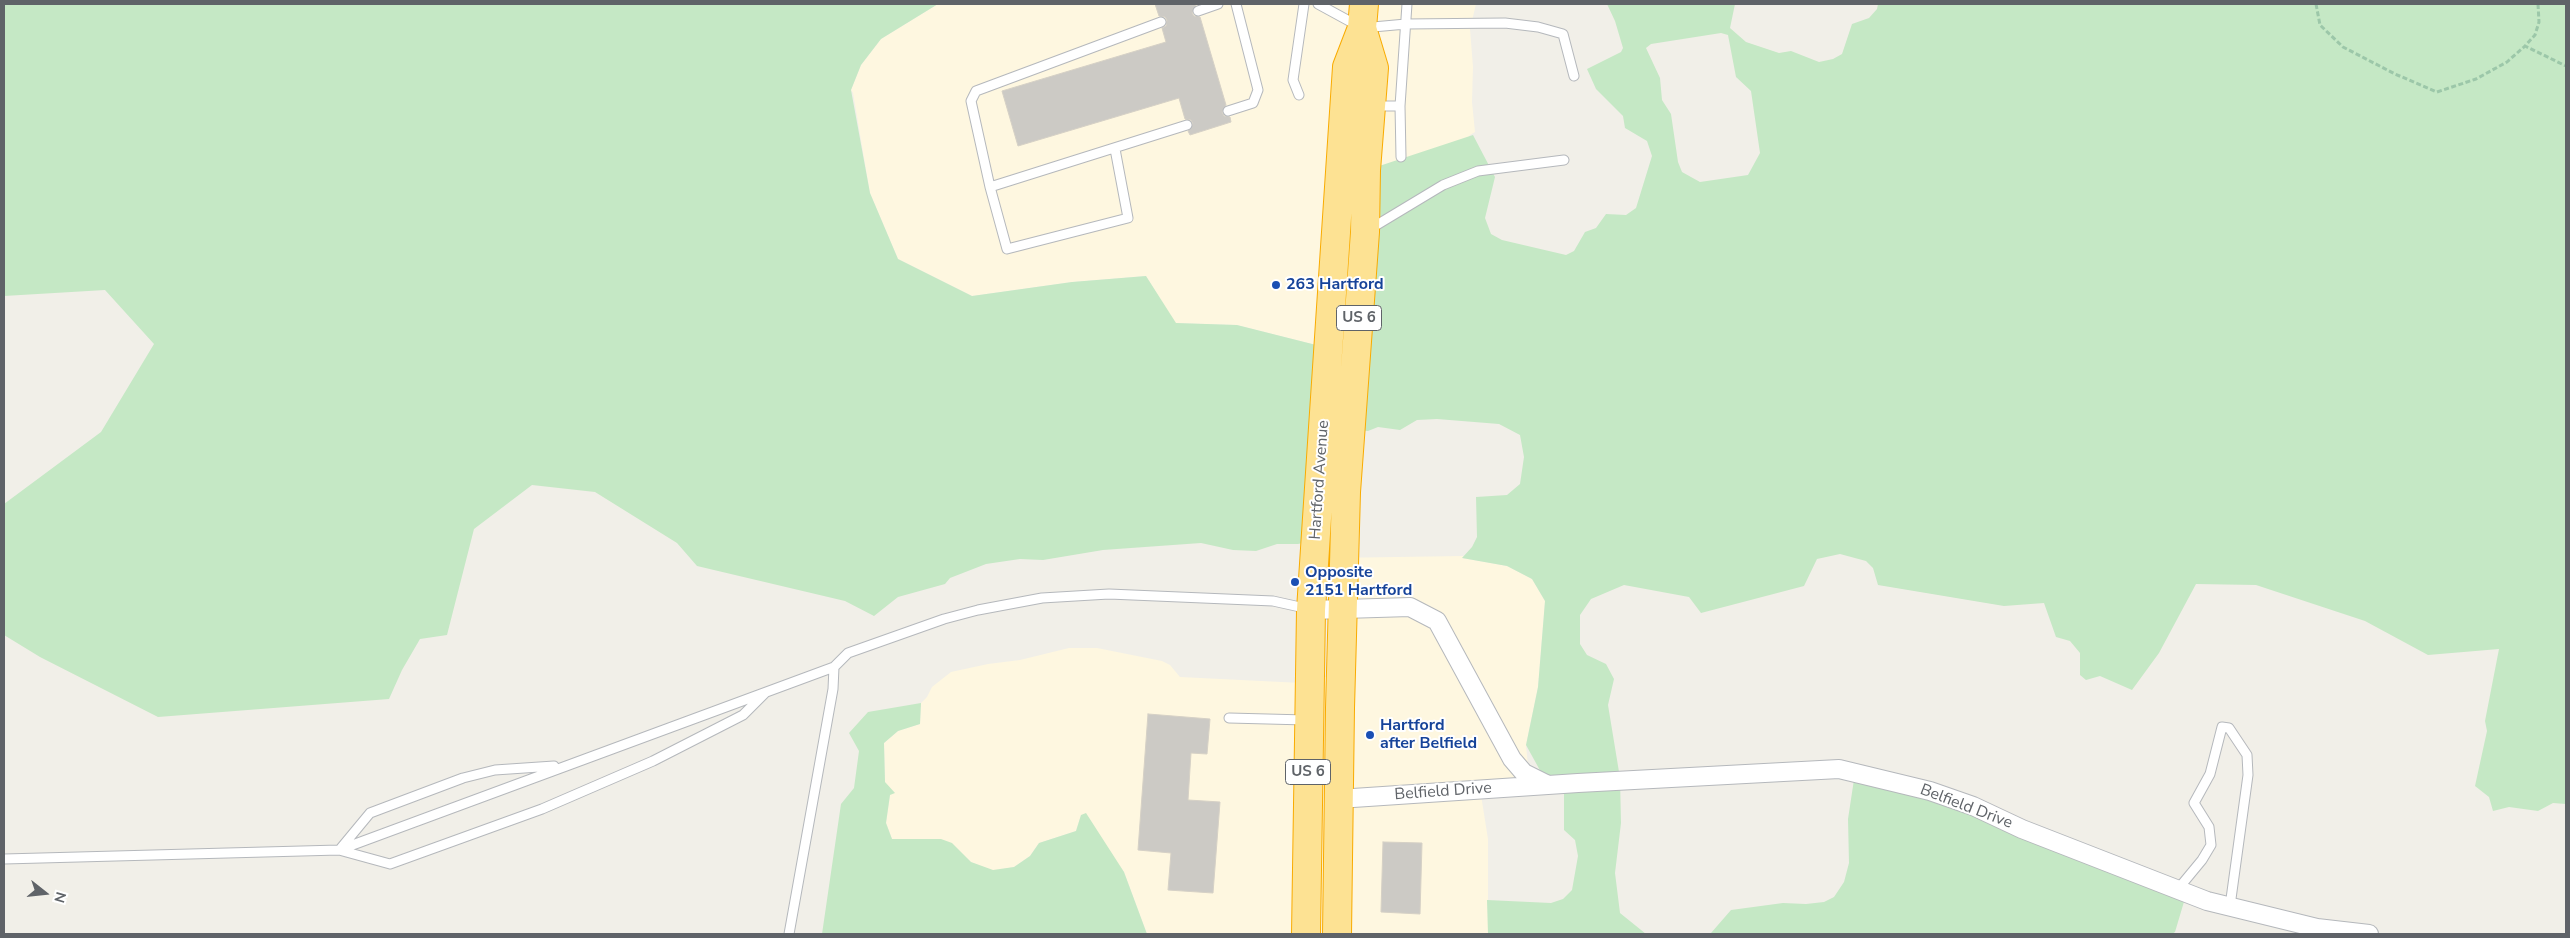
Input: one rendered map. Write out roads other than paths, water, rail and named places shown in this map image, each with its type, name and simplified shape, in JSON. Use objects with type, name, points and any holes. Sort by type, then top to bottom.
[{"type":"highway","name":"Hartford Avenue","points":[[1337,934],[1338,799],[1346,492],[1365,232],[1366,170],[1374,68],[1363,16]]},
{"type":"highway","name":"Hartford Avenue","points":[[1306,934],[1311,610],[1347,67],[1363,16]]},
{"type":"street","name":"Belfield Drive","points":[[1311,610],[1410,607],[1437,621],[1512,759],[1524,774],[1548,785]]},
{"type":"street","name":"Belfield Drive","points":[[1338,799],[1839,769],[1930,791],[1974,806],[2022,829],[2207,900],[2317,928],[2369,934]]},
{"type":"lane","points":[[1198,11],[1218,4]]},
{"type":"lane","points":[[1228,111],[1253,103],[1258,90],[1236,4]]},
{"type":"lane","points":[[1299,95],[1293,80],[1304,4]]},
{"type":"lane","points":[[1318,4],[1363,16],[1406,24],[1505,23],[1538,26],[1563,34],[1574,76]]},
{"type":"lane","points":[[1401,157],[1400,106],[1407,4]]},
{"type":"lane","points":[[1115,149],[1128,218],[1007,249],[990,187],[971,101],[976,91],[1161,22]]},
{"type":"lane","points":[[1372,106],[1400,106]]},
{"type":"lane","points":[[990,187],[1187,125]]},
{"type":"lane","points":[[1365,232],[1443,185],[1478,171],[1564,160]]},
{"type":"lane","points":[[339,850],[566,764],[765,694],[834,667],[848,653],[944,619],[978,610],[1042,598],[1109,594],[1273,601],[1311,610]]},
{"type":"lane","points":[[790,934],[833,689],[834,667]]},
{"type":"lane","points":[[4,859],[339,850],[390,864],[510,821],[653,761],[743,715],[765,694]]},
{"type":"lane","points":[[1229,718],[1309,720]]},
{"type":"lane","points":[[2178,889],[2202,860],[2211,845],[2208,827],[2194,803],[2210,774],[2222,727],[2230,728],[2247,755],[2248,776],[2230,906]]},
{"type":"lane","points":[[339,850],[370,813],[463,778],[495,770],[566,764]]},
{"type":"place","name":"263 Hartford","points":[[1276,285]]},
{"type":"place","name":"Opposite 2151 Hartford","points":[[1295,582]]},
{"type":"place","name":"Hartford after Belfield","points":[[1370,735]]}]
